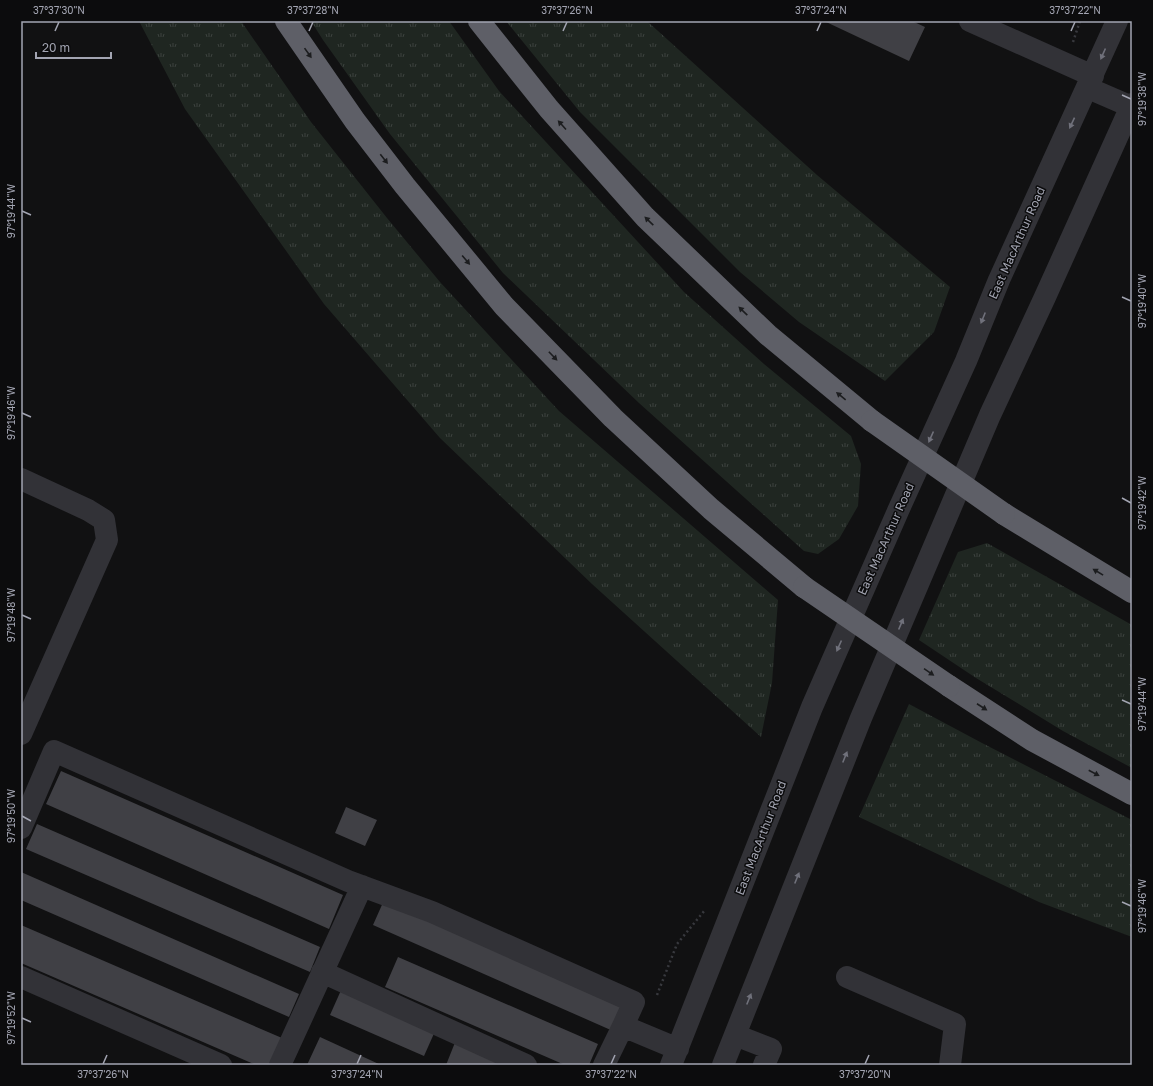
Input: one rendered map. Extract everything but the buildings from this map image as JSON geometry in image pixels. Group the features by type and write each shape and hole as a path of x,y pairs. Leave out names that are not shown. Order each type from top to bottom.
{"highway":[{"path":"286,21 355,122 405,186 504,306 624,428 711,509 804,587 949,686 1032,740 1132,794"},
{"path":"479,21 549,109 645,217 768,335 872,421 1004,514 1132,592"}],"street":[{"path":"723,1065 864,711 990,414 1132,106 1090,82 970,21"},
{"name":"East MacArthur Road","path":"675,1057 812,707 966,361 999,280 1118,21"},
{"path":"21,479 88,510 104,520 107,540 21,734"},
{"path":"21,828 54,752 362,886 432,912 634,1002 604,1065"},
{"path":"280,1065 362,886"},
{"path":"322,972 526,1065"},
{"path":"21,977 221,1065"},
{"path":"847,977 955,1024 950,1065"},
{"path":"623,1026 675,1057"},
{"path":"735,1035 771,1049 764,1065"}],"green space":[{"path":"139,21 241,21 311,122 387,218 440,282 559,411 778,600 772,683 761,737 592,584 440,438 324,304 185,109"},
{"path":"311,21 449,21 499,91 684,292 764,364 851,436 861,464 858,506 839,539 818,554 804,551 639,403 503,273 390,134"},
{"path":"506,21 647,21 817,175 950,287 934,332 885,381 799,322 740,272 580,112"},
{"path":"987,543 1132,625 1132,768 1063,731 976,678 919,640 958,552"},
{"path":"909,704 1132,820 1132,937 1039,902 859,817"}]}
